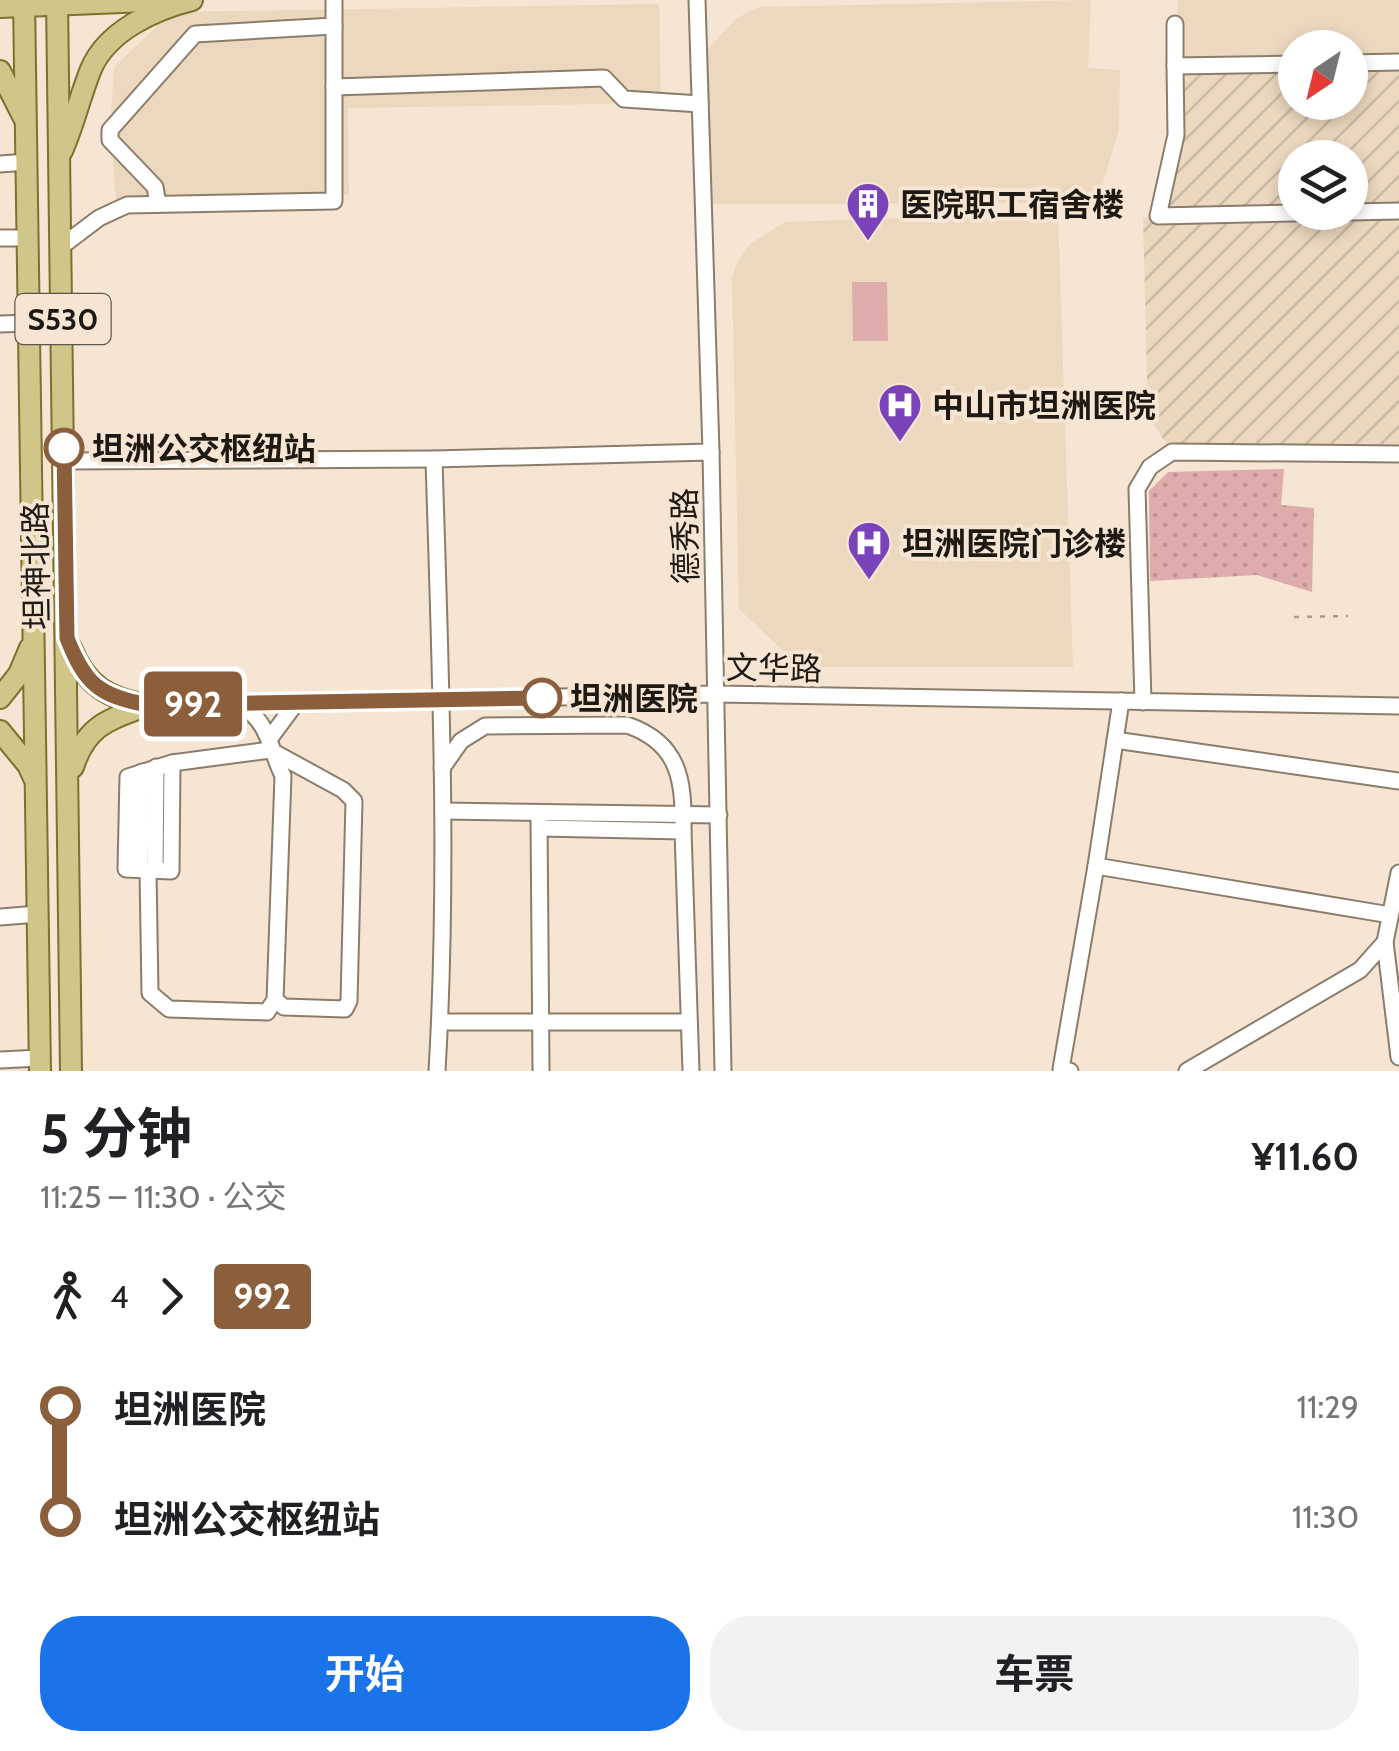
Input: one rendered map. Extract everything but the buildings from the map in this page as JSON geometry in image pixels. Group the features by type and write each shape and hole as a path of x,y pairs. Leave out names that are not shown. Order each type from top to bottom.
{"main road":[{"path":"0,7 25,2 171,0"},
{"path":"59,157 78,114 91,69 102,51 146,16 192,0"},
{"name":"坦神北路","path":"25,2 40,1064"},
{"name":"坦神北路","path":"57,2 71,1071"},
{"path":"0,70 26,122"},
{"path":"0,698 12,686 27,659 35,631"},
{"path":"67,638 91,684 113,698 148,705"},
{"path":"69,782 76,759 96,727 148,705"},
{"path":"0,732 28,765 37,784"}],"street":[{"path":"62,246 99,218 127,204 334,201 334,0"},
{"name":"德秀路","path":"697,0 711,452 722,1071"},
{"path":"1174,24 1176,134 1158,216 1278,213"},
{"path":"158,204 154,187 110,140 110,130 195,34 334,26"},
{"path":"1368,62 1399,62"},
{"path":"1175,66 1278,64"},
{"path":"334,87 604,78 624,100 700,104"},
{"path":"0,164 26,162"},
{"path":"1368,212 1399,211"},
{"path":"0,238 28,238"},
{"path":"0,324 30,323"},
{"path":"64,461 434,459 711,452"},
{"path":"1143,702 1137,489 1158,458 1172,452 1399,454"},
{"path":"434,459 443,811 436,1071"},
{"name":"文华路","path":"148,705 716,694 1399,706"},
{"path":"1070,1071 1061,1069 1121,701"},
{"path":"270,744 296,702"},
{"path":"148,870 150,994 168,1009 267,1012 275,1000 283,776 262,723 240,704"},
{"path":"442,768 462,741 486,726 627,725 649,732 676,764 684,792 691,1071"},
{"path":"1115,740 1399,781"},
{"path":"157,767 171,871 126,869 128,776 157,767 270,744 354,801 349,1001 345,1009 335,1011 284,1007 275,1000"},
{"path":"443,811 540,820 683,822 718,815"},
{"path":"540,820 541,1068"},
{"path":"1096,866 1390,915"},
{"path":"1399,874 1385,942 1399,1056"},
{"path":"0,917 38,914"},
{"path":"1187,1071 1360,970 1385,942"},
{"path":"440,1022 689,1022"},
{"path":"0,1060 40,1064"}],"path":[{"path":"1294,617 1348,616"}],"shaded area":[{"path":"1091,0 1088,68 1120,70 1119,129 1097,203 703,204 698,59 737,18 759,7"},
{"path":"1178,0 1399,0 1399,62 1368,63 1368,30 1278,30 1278,64 1175,66"},
{"path":"659,4 661,103 348,108 349,195 116,199 110,130 114,67 172,12"},
{"path":"1399,62 1399,454 1172,452 1148,416 1143,218 1158,216 1163,203 1175,66 1278,64 1278,120 1368,120 1368,63"},
{"name":"中山市坦洲医院","path":"1058,213 1073,667 800,667 739,609 732,278 737,263 750,244 785,222"},
{"path":"852,282 887,282 888,341 853,341"},
{"path":"1284,469 1281,505 1314,508 1312,592 1257,575 1150,581 1149,491 1168,472"}],"bus line":[{"name":"992","path":"64,448 67,638 91,684 113,698 148,705 542,698"}],"place":[{"name":"医院职工宿舍楼","path":"868,242"},
{"name":"中山市坦洲医院","path":"900,443"},
{"name":"坦洲公交枢纽站","path":"64,448"},
{"name":"坦洲医院门诊楼","path":"869,581"},
{"name":"坦洲医院","path":"542,698"}]}
